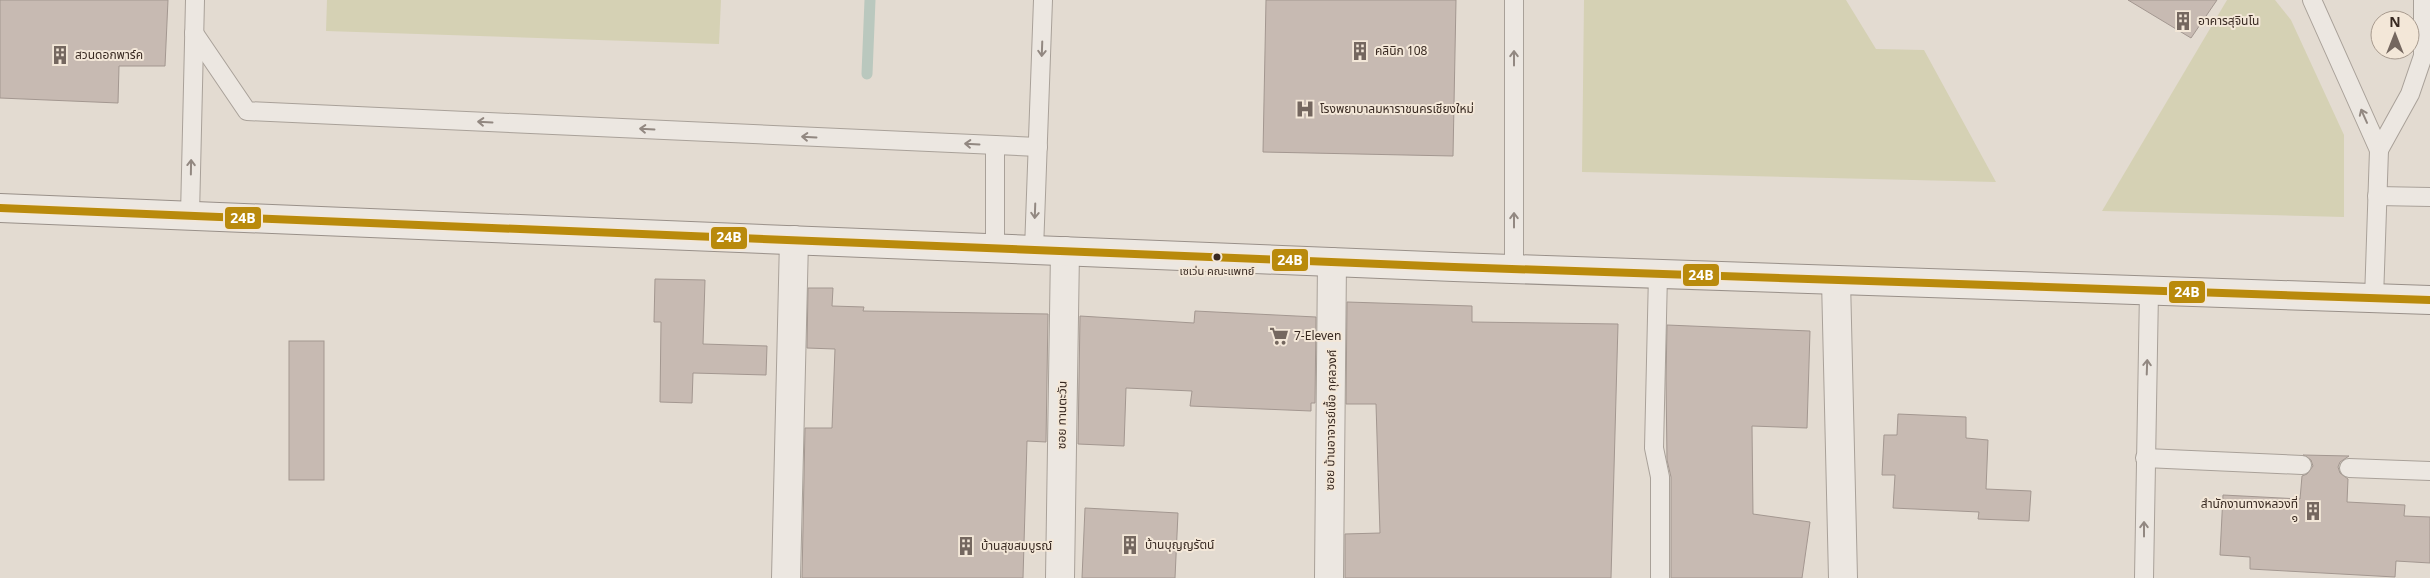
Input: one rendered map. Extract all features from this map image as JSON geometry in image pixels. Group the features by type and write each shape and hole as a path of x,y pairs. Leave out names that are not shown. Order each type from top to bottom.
{"main road":[{"path":"0,208 1514,269 2430,300"},
{"path":"786,578 794,240"},
{"name":"ซอย ทานตะวัน","path":"1060,578 1064,251"},
{"name":"ซอย บ้านอาจารย์เชื้อ กุศลวงศ์","path":"1329,578 1332,262"},
{"path":"1836,280 1843,578"}],"lane":[{"path":"190,215 195,0"},
{"path":"1034,250 1043,0"},
{"path":"1514,0 1514,269"},
{"path":"2312,0 2379,150"},
{"path":"2374,299 2379,150 2410,94 2423,56 2423,0"},
{"path":"194,33 247,111 1038,147"},
{"path":"995,145 995,248"},
{"path":"2377,196 2430,198"},
{"path":"1658,274 1654,448 1660,477 1660,578"},
{"path":"2144,578 2145,458 2150,291"},
{"path":"2145,458 2302,465"},
{"path":"2349,468 2430,471"}],"shaded area":[{"path":"327,0 721,0 719,44 326,31"},
{"path":"1584,0 1846,0 1876,49 1924,50 1996,182 1582,172"},
{"path":"2227,0 2275,0 2291,20 2344,135 2344,217 2102,211"}],"building":[{"name":"สวนดอกพาร์ค","path":"0,0 168,0 165,66 119,66 118,103 0,98"},
{"name":"คลินิก 108","path":"1266,0 1456,0 1453,156 1263,152"},
{"name":"อาคารสุจินโน","path":"2128,0 2217,0 2191,38"},
{"path":"655,279 705,280 703,344 767,346 766,375 693,373 692,403 660,402 661,322 654,322"},
{"path":"808,288 833,288 832,306 864,307 863,311 1048,314 1046,442 1027,441 1023,578 802,578 805,428 832,428 835,349 807,348"},
{"path":"1347,302 1472,306 1472,322 1618,324 1611,578 1345,578 1345,534 1380,533 1376,404 1346,404"},
{"path":"1195,311 1316,317 1315,403 1311,403 1311,411 1190,406 1192,391 1126,388 1124,446 1078,444 1080,316 1194,323"},
{"path":"1667,325 1810,331 1807,428 1752,426 1753,514 1810,522 1802,578 1671,578 1671,477 1667,460"},
{"path":"289,341 324,341 324,480 289,480"},
{"path":"1898,414 1966,417 1966,438 1988,440 1986,489 2031,491 2029,521 1978,519 1979,512 1893,508 1895,475 1882,475 1884,435 1897,435"},
{"name":"สำนักงานทางหลวงที่ ๑","path":"2303,455 2349,456 2340,462 2338,467 2340,473 2348,479 2347,502 2405,505 2404,516 2430,517 2430,563 2396,561 2395,577 2250,569 2250,557 2220,555 2223,495 2300,499 2302,476 2307,474 2313,466 2311,460"},
{"name":"บ้านบุญญรัตน์","path":"1085,508 1178,513 1175,578 1082,578"}],"waterway":[{"path":"867,74 870,0"}],"transit line":[{"name":"24B","path":"0,208 1454,267 2430,300"}],"place":[{"name":"อาคารสุจินโน","path":"2183,21"},
{"name":"คลินิก 108","path":"1360,51"},
{"name":"สวนดอกพาร์ค","path":"60,55"},
{"name":"โรงพยาบาลมหาราชนครเชียงใหม่","path":"1305,109"},
{"name":"เซเว่น คณะแพทย์","path":"1217,257"},
{"name":"7-Eleven","path":"1279,336"},
{"name":"สำนักงานทางหลวงที่ ๑","path":"2313,511"},
{"name":"บ้านบุญญรัตน์","path":"1130,545"},
{"name":"บ้านสุขสมบูรณ์","path":"966,546"}]}
